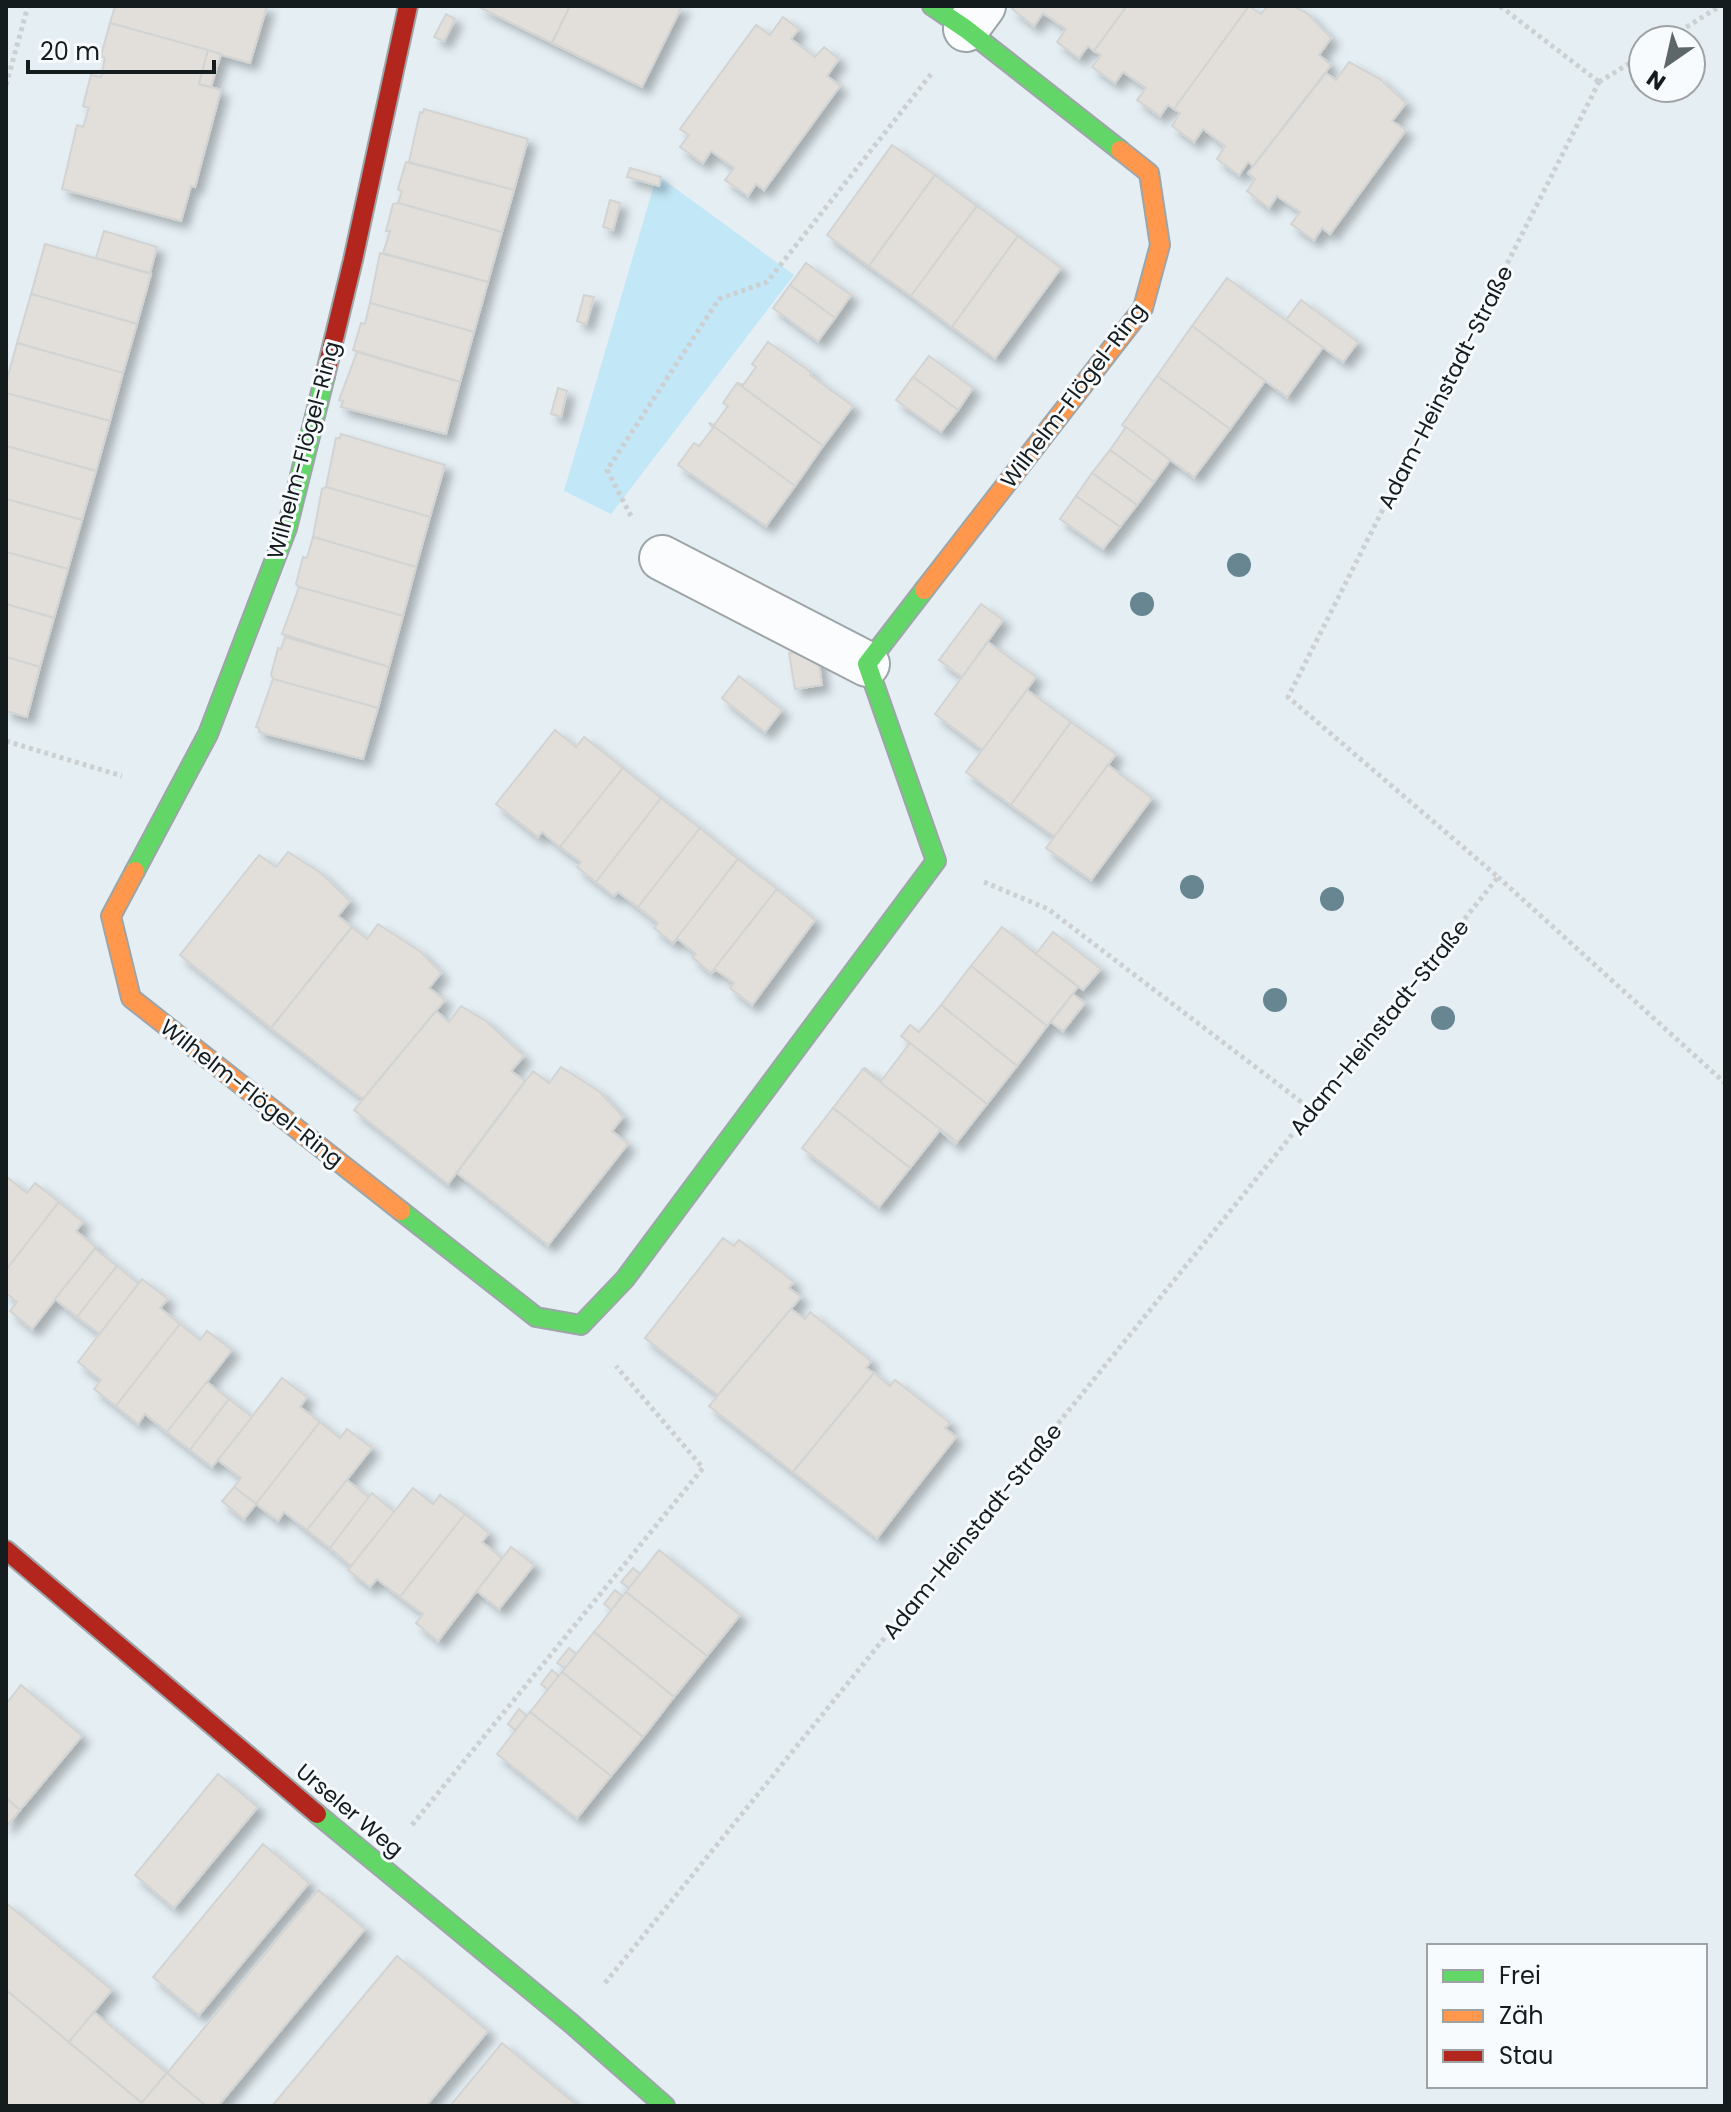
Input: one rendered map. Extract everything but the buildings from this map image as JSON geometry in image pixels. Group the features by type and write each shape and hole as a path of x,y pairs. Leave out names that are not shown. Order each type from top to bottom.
{"street":[{"name":"Wilhelm-Flögel-Ring","path":"408,6 353,260 287,528 208,734 111,916 131,998 536,1317 581,1325"},
{"name":"Wilhelm-Flögel-Ring","path":"867,664 1143,308 1160,245 1149,173 960,14"},
{"path":"581,1325 625,1279 936,861 867,664 662,558"},
{"name":"Urseler Weg","path":"6,1550 379,1867 572,2024 665,2106"}],"path":[{"path":"6,85 28,6"},
{"path":"1500,6 1599,82 1627,65"},
{"path":"1691,24 1720,6"},
{"path":"662,558 644,541 607,470 719,299 767,282 960,14"},
{"name":"Adam-Heinstadt-Straße","path":"572,2024 1498,877 1288,697 1599,82"},
{"path":"6,741 177,792"},
{"path":"936,861 1048,909 1312,1110"},
{"path":"1498,877 1725,1083"},
{"path":"379,1867 703,1468 581,1325"}],"shaded area":[{"path":"657,175 794,275 611,514 564,491"}],"traffic: fast":[{"path":"932,6 966,29 1120,150"},
{"path":"135,871 208,734 287,528 325,376"},
{"path":"401,1211 536,1317 581,1325 625,1279 936,861 867,664 924,590"},
{"path":"317,1814 572,2024 665,2106"}],"traffic: slow":[{"path":"924,590 1143,308 1160,245 1149,173 1120,150"},
{"path":"135,871 111,916 131,998 401,1211"}],"traffic: jam":[{"path":"325,376 408,6"},
{"path":"6,1550 317,1814"}]}
